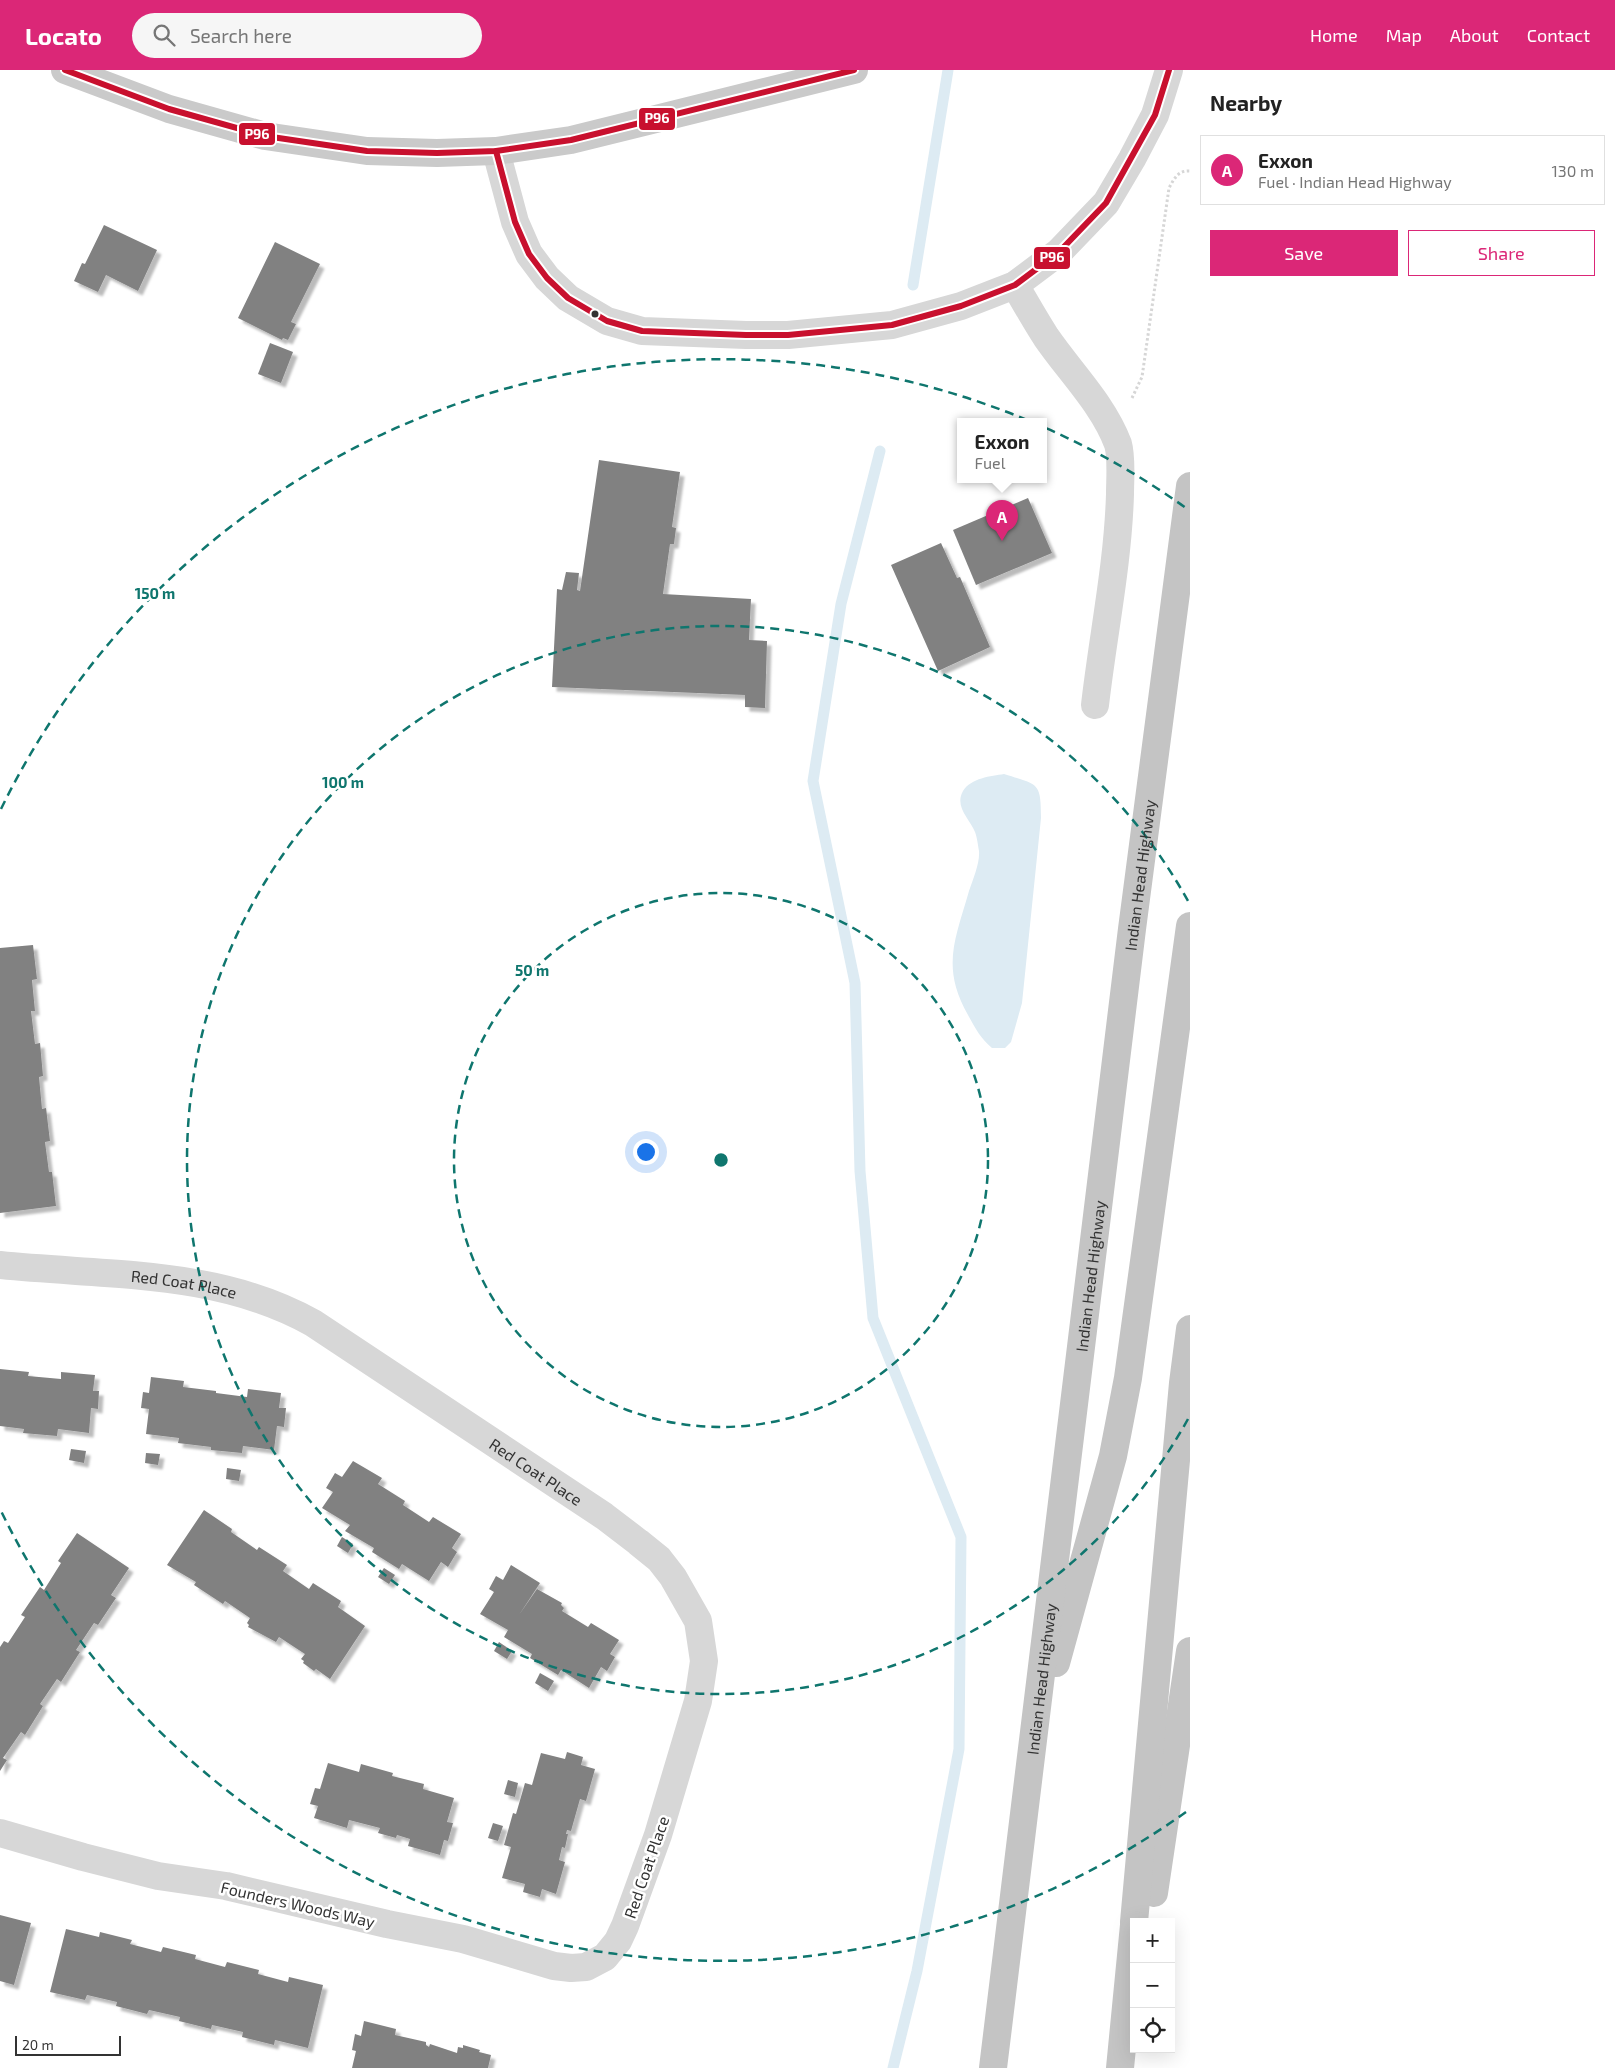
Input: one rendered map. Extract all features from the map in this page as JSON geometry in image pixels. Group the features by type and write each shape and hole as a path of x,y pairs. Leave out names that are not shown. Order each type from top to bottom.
{"highway":[{"name":"Indian Head Highway","path":"993,2068 1131,939 1190,486"},
{"path":"1030,1756 1115,1446 1128,1378 1190,926"},
{"path":"1134,1918 1183,1384 1190,1329"},
{"path":"1151,1918 1190,1651"},
{"path":"1120,2068 1130,1963"},
{"path":"1128,2068 1130,2053"}],"main road":[{"path":"65,70 169,109 265,136 367,151 438,152 496,150 571,140 854,70"}],"street":[{"path":"496,150 515,222 529,254 547,278 568,298 607,321 642,331 788,335 892,325 961,306 1015,285 1059,252 1106,203 1155,115 1169,70"},
{"path":"1015,285 1046,337 1097,404 1118,446 1120,509 1115,560 1102,643 1096,705"},
{"name":"Red Coat Place","path":"0,1265 169,1278 233,1290 286,1308 314,1323 604,1516 659,1559 673,1576 698,1621 703,1646 703,1676 698,1700 661,1826 636,1898 618,1941 605,1957 596,1962"},
{"name":"Founders Woods Way","path":"0,1834 83,1858 158,1876 226,1886 387,1924 463,1939 554,1966 579,1968 596,1962"}],"path":[{"path":"1107,424 1130,401 1142,377 1169,188 1178,173 1190,171"}],"shaded area":[{"path":"1004,774 1024,780 1035,786 1040,797 1041,818 1022,1003 1011,1042 1005,1048 992,1048 976,1029 960,998 955,982 953,953 959,924 979,856 976,834 964,813 960,802 961,797 963,791 976,780"}],"building":[{"path":"104,225 157,250 138,291 106,275 98,292 74,281 82,263 85,264"},
{"path":"275,242 320,264 291,322 296,324 288,340 283,338 282,340 238,318"},
{"path":"270,343 293,352 281,383 258,374"},
{"path":"599,460 680,472 672,527 676,528 674,544 670,544 663,594 751,599 749,640 767,641 765,708 745,707 745,695 552,687 557,589 562,590 566,572 579,573 577,590 580,591"},
{"path":"1028,498 1052,553 976,585 953,530"},
{"path":"941,543 957,578 960,577 990,647 938,671 891,565"},
{"path":"33,945 37,979 32,980 35,1011 31,1011 35,1044 40,1043 43,1076 39,1077 42,1109 46,1108 50,1141 45,1142 49,1172 52,1172 56,1206 0,1213 0,948"},
{"path":"0,1369 29,1372 28,1376 61,1379 61,1372 95,1375 93,1391 99,1391 98,1409 91,1408 89,1433 58,1429 57,1436 23,1433 24,1429 0,1426"},
{"path":"151,1377 184,1381 183,1387 247,1397 248,1389 281,1393 279,1408 286,1408 284,1427 277,1426 274,1450 243,1446 242,1453 211,1450 211,1447 178,1443 179,1438 146,1434 149,1409 141,1408 143,1392 149,1393"},
{"path":"71,1449 86,1451 84,1463 69,1460"},
{"path":"146,1453 160,1454 158,1465 145,1463"},
{"path":"353,1461 382,1478 378,1484 405,1501 403,1505 429,1522 433,1517 461,1534 452,1548 457,1552 448,1567 441,1562 429,1581 402,1564 399,1569 372,1552 374,1548 345,1531 350,1525 322,1508 333,1492 326,1488 335,1473 342,1477"},
{"path":"227,1468 241,1470 239,1481 226,1479"},
{"path":"204,1510 232,1529 231,1532 257,1550 259,1547 287,1565 283,1571 309,1589 313,1583 341,1601 338,1607 365,1626 330,1679 303,1663 304,1661 301,1659 305,1654 279,1637 276,1642 248,1627 247,1623 250,1618 225,1601 223,1604 194,1585 196,1582 167,1565"},
{"path":"77,1533 129,1568 111,1595 116,1598 98,1625 94,1623 76,1650 80,1652 61,1682 57,1679 40,1704 43,1706 25,1735 21,1732 3,1758 7,1760 0,1771 0,1647 4,1641 8,1643 25,1617 21,1615 40,1587 44,1590 61,1563 58,1561"},
{"path":"342,1537 353,1544 348,1553 337,1546"},
{"path":"511,1565 540,1583 519,1615 537,1589 562,1603 561,1605 564,1608 562,1611 588,1627 591,1623 619,1640 610,1654 615,1657 607,1671 601,1667 589,1688 561,1670 558,1675 530,1658 532,1654 504,1637 508,1630 480,1614 494,1592 489,1589 496,1576 503,1580"},
{"path":"384,1568 395,1575 389,1584 378,1577"},
{"path":"499,1642 512,1651 507,1659 494,1651"},
{"path":"540,1673 554,1681 548,1691 535,1683"},
{"path":"567,1752 583,1757 581,1765 595,1769 586,1801 580,1799 571,1831 567,1830 565,1848 562,1847 559,1860 565,1862 556,1894 542,1889 540,1897 523,1892 525,1884 502,1878 511,1847 504,1845 513,1813 516,1814 525,1783 532,1785 541,1753 565,1759"},
{"path":"328,1763 359,1772 361,1764 393,1773 392,1776 424,1784 423,1789 454,1798 447,1822 453,1823 448,1841 444,1840 440,1855 408,1846 410,1839 397,1835 396,1838 378,1833 380,1828 349,1820 347,1828 314,1818 318,1806 310,1804 315,1788 320,1789"},
{"path":"508,1780 518,1783 515,1797 504,1794"},
{"path":"493,1823 503,1826 498,1841 488,1838"},
{"path":"0,1915 31,1923 14,1985 0,1981"},
{"path":"66,1929 99,1937 100,1932 132,1940 130,1944 161,1952 163,1947 196,1955 195,1959 225,1967 227,1962 259,1970 258,1974 288,1982 289,1977 323,1985 308,2048 275,2040 274,2045 242,2037 243,2032 212,2025 211,2029 179,2021 180,2017 149,2010 147,2014 116,2006 117,2002 87,1995 85,2000 50,1992"},
{"path":"364,2021 396,2029 395,2035 426,2042 426,2045 429,2047 430,2044 457,2053 458,2047 463,2048 463,2045 480,2050 479,2052 491,2055 488,2068 352,2068 356,2051 352,2050 355,2034 361,2036"}],"waterway":[{"path":"913,285 948,70"},
{"path":"880,451 841,604 813,781 855,983 860,1171 873,1318 961,1537 959,1749 917,1971 893,2068"}],"transit line":[{"name":"P96","path":"65,70 169,109 265,136 367,151 437,153 496,151 571,140 854,70"},
{"name":"P96","path":"496,151 515,222 529,254 547,278 568,298 607,321 642,331 746,335 788,335 892,325 961,306 1015,285 1059,252 1106,203 1155,115 1169,70"}],"place":[{"name":"Exxon","path":"1002,541"}]}
